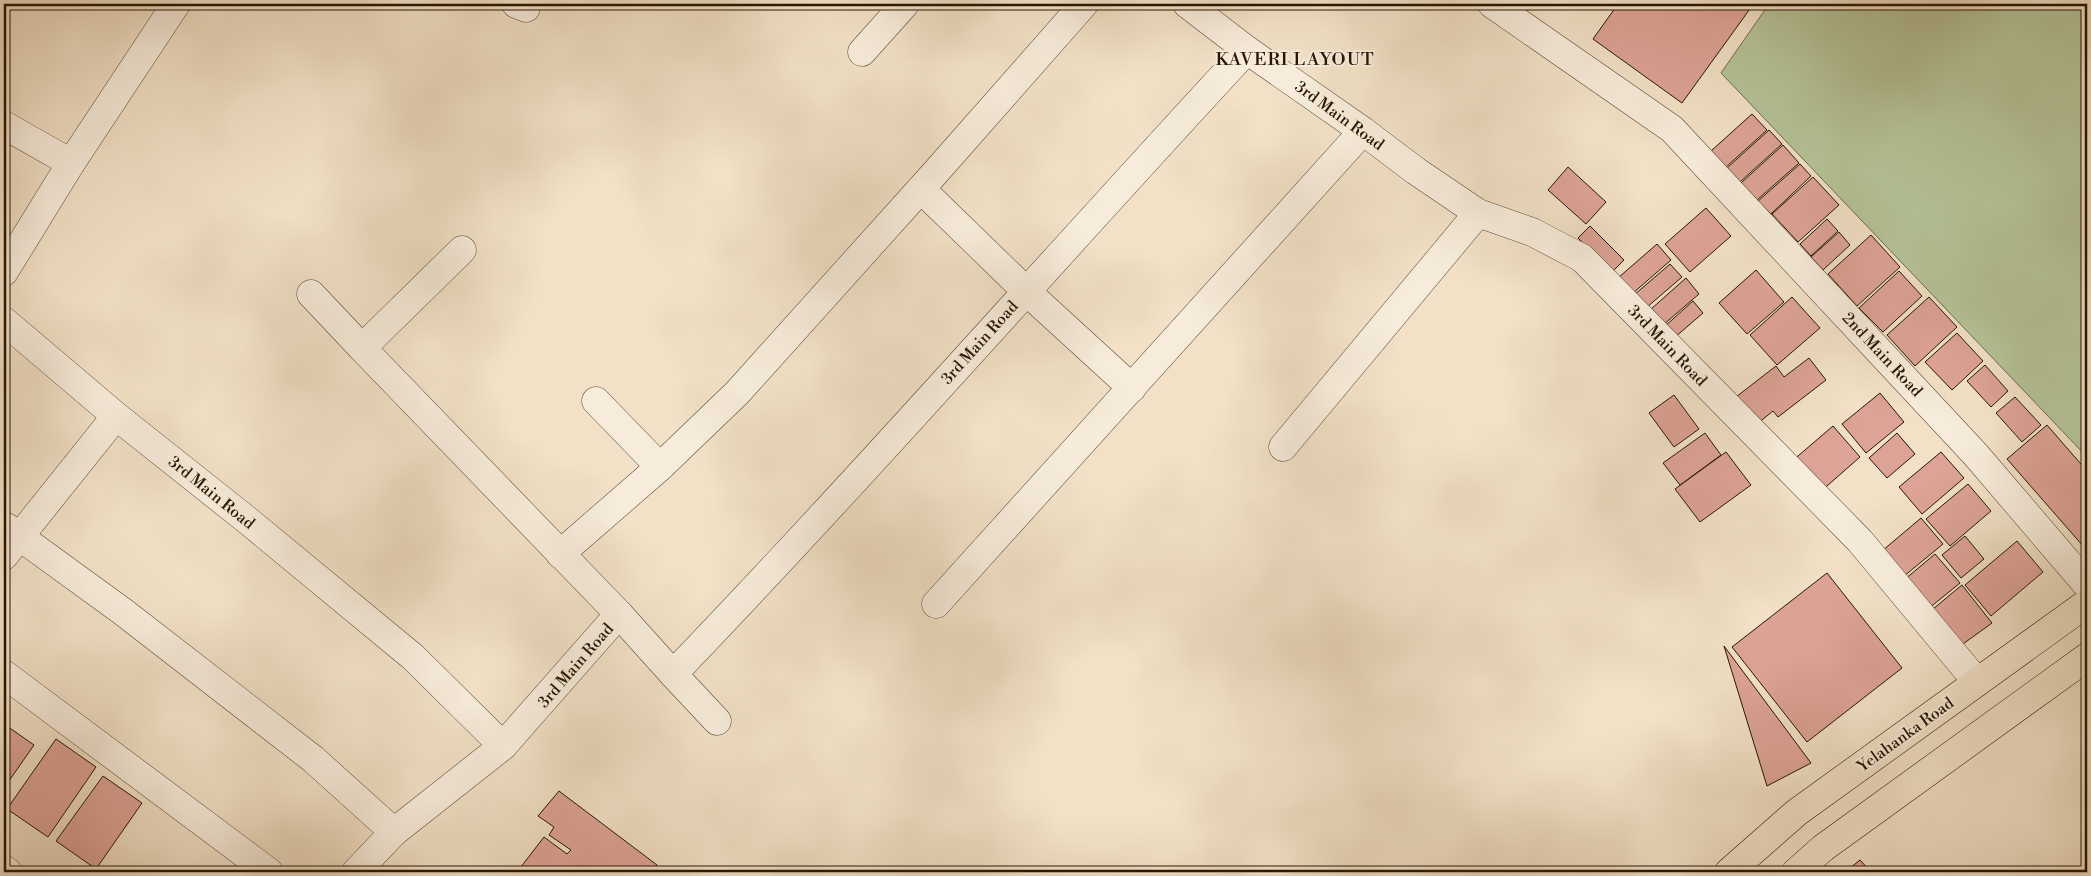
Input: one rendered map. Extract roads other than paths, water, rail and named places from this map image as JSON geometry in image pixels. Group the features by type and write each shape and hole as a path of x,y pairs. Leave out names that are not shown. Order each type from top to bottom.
{"main road":[{"name":"Yelahanka Road","path":"1729,872 1796,813 2087,603"},
{"path":"1796,872 1823,848 2087,658"}],"street":[{"path":"4,272 71,164 176,4"},
{"path":"862,52 905,4"},
{"path":"560,554 660,467 737,393 921,189 1084,4"},
{"path":"1187,4 1247,50"},
{"name":"2nd Main Road","path":"1492,4 1672,129 1976,455 2087,585"},
{"name":"3rd Main Road","path":"4,321 116,416 247,520 413,657 503,746 619,614 673,674 770,573 1247,50 1478,213 1532,232 1582,258 1860,541 1977,682"},
{"path":"4,125 71,164"},
{"path":"936,604 1363,131"},
{"path":"921,189 1026,291 1132,388"},
{"path":"1283,447 1478,213"},
{"path":"362,348 462,250"},
{"path":"311,294 619,614"},
{"path":"596,401 660,467"},
{"path":"116,416 9,539 122,611 313,759 394,832"},
{"path":"4,674 270,872"},
{"path":"673,674 718,721"},
{"path":"356,872 394,832 503,746"},
{"path":"4,868 8,872"}],"district":[{"name":"KAVERI LAYOUT","path":"1295,59"}]}
